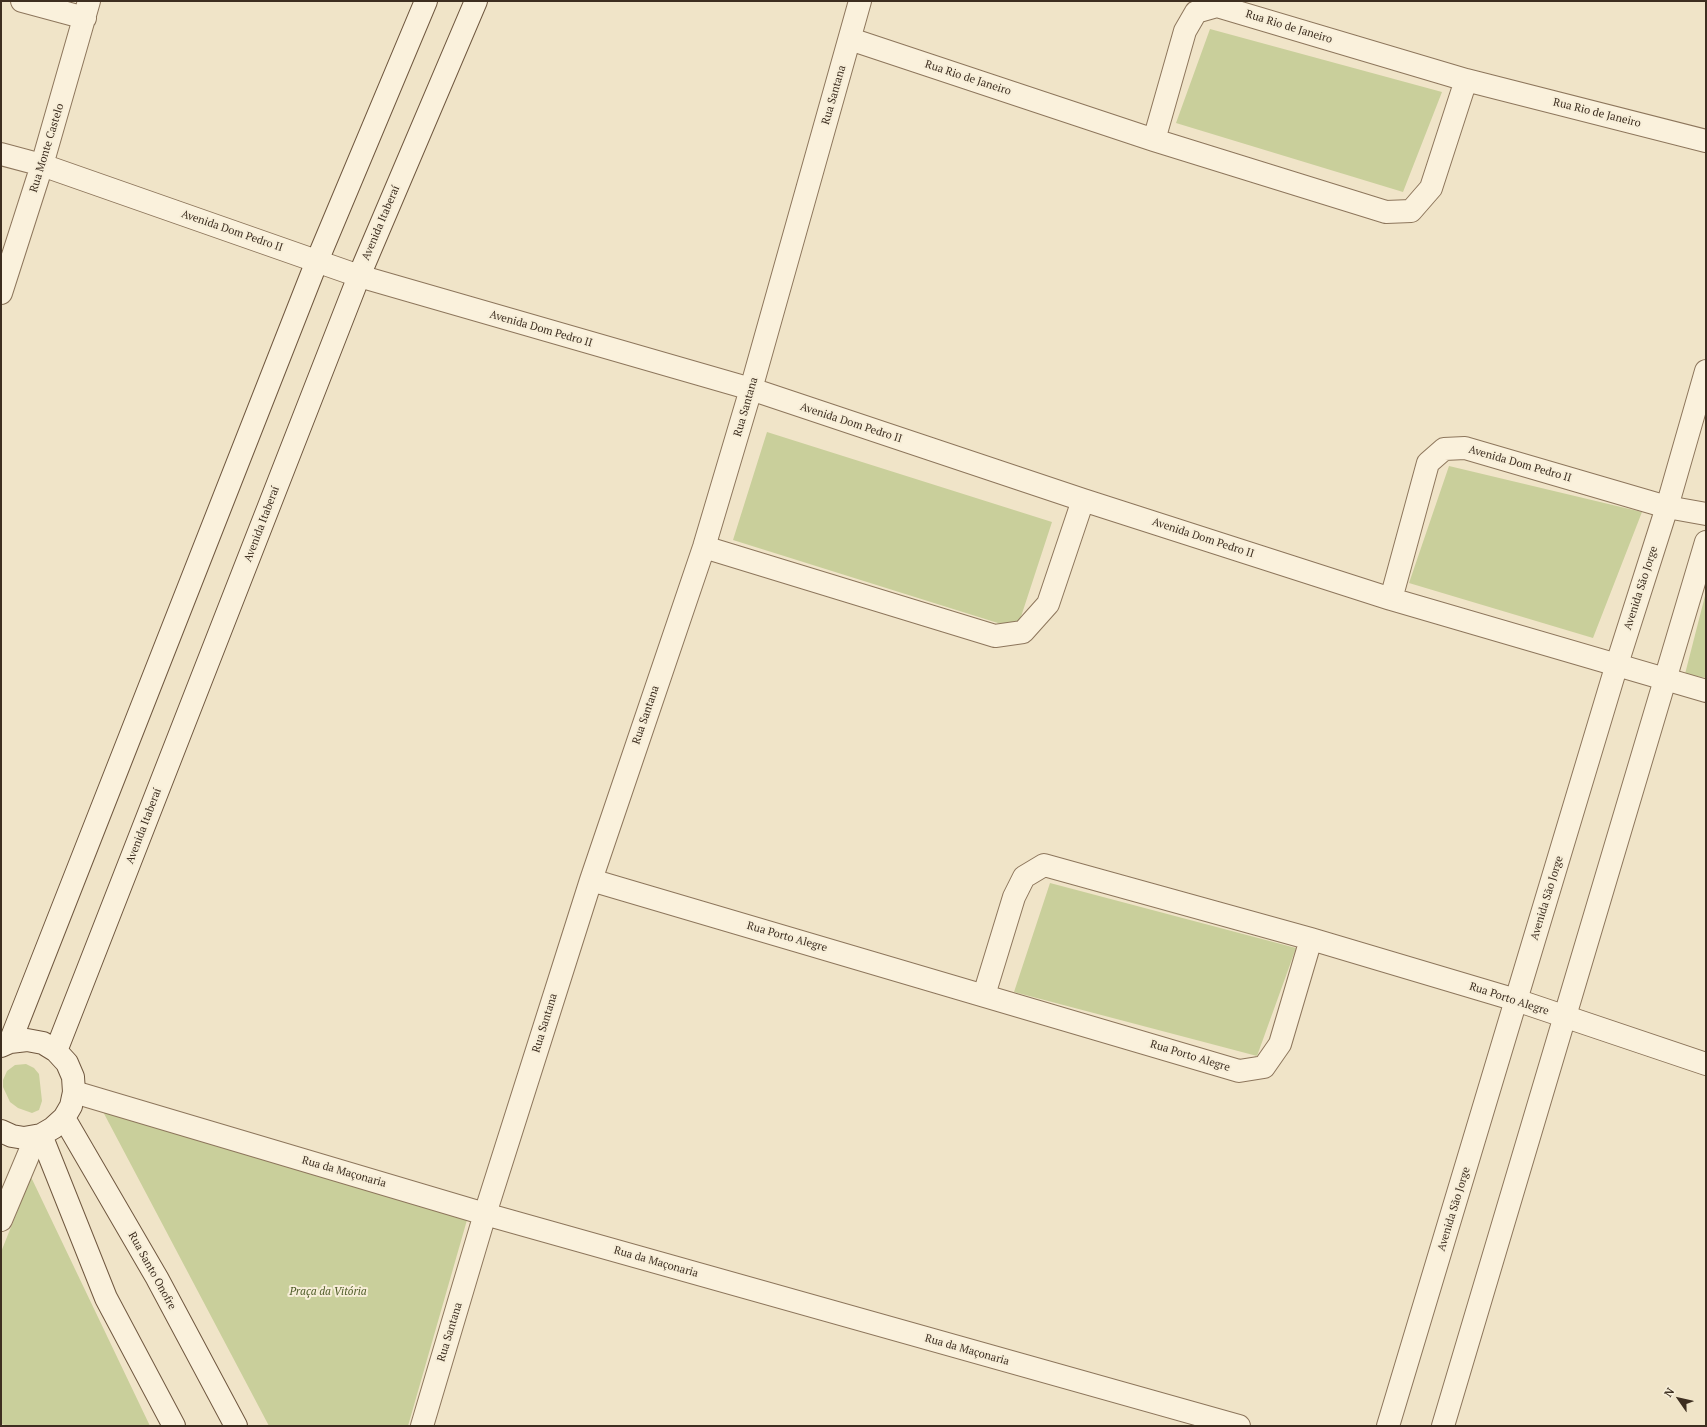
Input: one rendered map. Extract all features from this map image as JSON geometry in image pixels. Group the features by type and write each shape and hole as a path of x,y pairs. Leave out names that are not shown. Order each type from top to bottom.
{"street":[{"path":"22,1 87,10"},
{"path":"6,1044 317,261 426,1"},
{"name":"Avenida Itaberaí","path":"56,1051 359,276 476,1"},
{"name":"Rua Santana","path":"422,1426 485,1214 590,880 704,546 751,389 860,1"},
{"name":"Rua Rio de Janeiro","path":"1154,140 1184,31 1196,12 1217,6 1466,80 1706,141"},
{"name":"Rua Monte Castelo","path":"1,293 42,165 87,10"},
{"name":"Rua Rio de Janeiro","path":"850,39 1154,140 1386,212 1411,211 1431,188 1466,80"},
{"name":"Avenida Dom Pedro II","path":"1,154 42,165 359,276 751,389 1083,500 1391,599 1706,691"},
{"name":"Avenida São Jorge","path":"1388,1426 1617,664 1667,507 1706,371"},
{"name":"Avenida Dom Pedro II","path":"1391,599 1428,463 1444,449 1465,448 1667,507 1706,514"},
{"path":"704,546 996,636 1024,632 1048,604 1083,500"},
{"path":"1443,1426 1706,542"},
{"name":"Rua Porto Alegre","path":"984,995 1014,897 1024,877 1044,864 1312,939 1516,1000 1706,1064"},
{"name":"Rua Porto Alegre","path":"590,880 1239,1071 1264,1067 1280,1044 1312,939"},
{"path":"1,1131 12,1136 24,1138 39,1136 54,1128 64,1118 71,1106 74,1092 73,1077 66,1063 56,1051 43,1043 26,1040 6,1044"},
{"name":"Rua da Maçonaria","path":"74,1092 485,1214 1239,1426"},
{"name":"Rua Santo Onofre","path":"64,1118 157,1278 236,1426"},
{"path":"1,1220 39,1136"},
{"path":"39,1136 106,1298 174,1426"}],"green space":[{"path":"1210,29 1442,92 1403,192 1176,123"},
{"path":"767,432 1052,522 1017,629 733,540"},
{"path":"1449,466 1642,512 1593,638 1409,583"},
{"path":"1706,592 1706,678 1685,674"},
{"path":"1050,883 1296,948 1257,1056 1014,992"},
{"path":"26,1064 34,1068 39,1074 42,1101 39,1110 32,1113 18,1108 10,1102 3,1087 3,1080 7,1071 15,1065"},
{"name":"Praça da Vitória","path":"100,1106 469,1213 408,1426 269,1426"},
{"path":"31,1177 150,1426 10,1426 1,1424 1,1252"}]}
